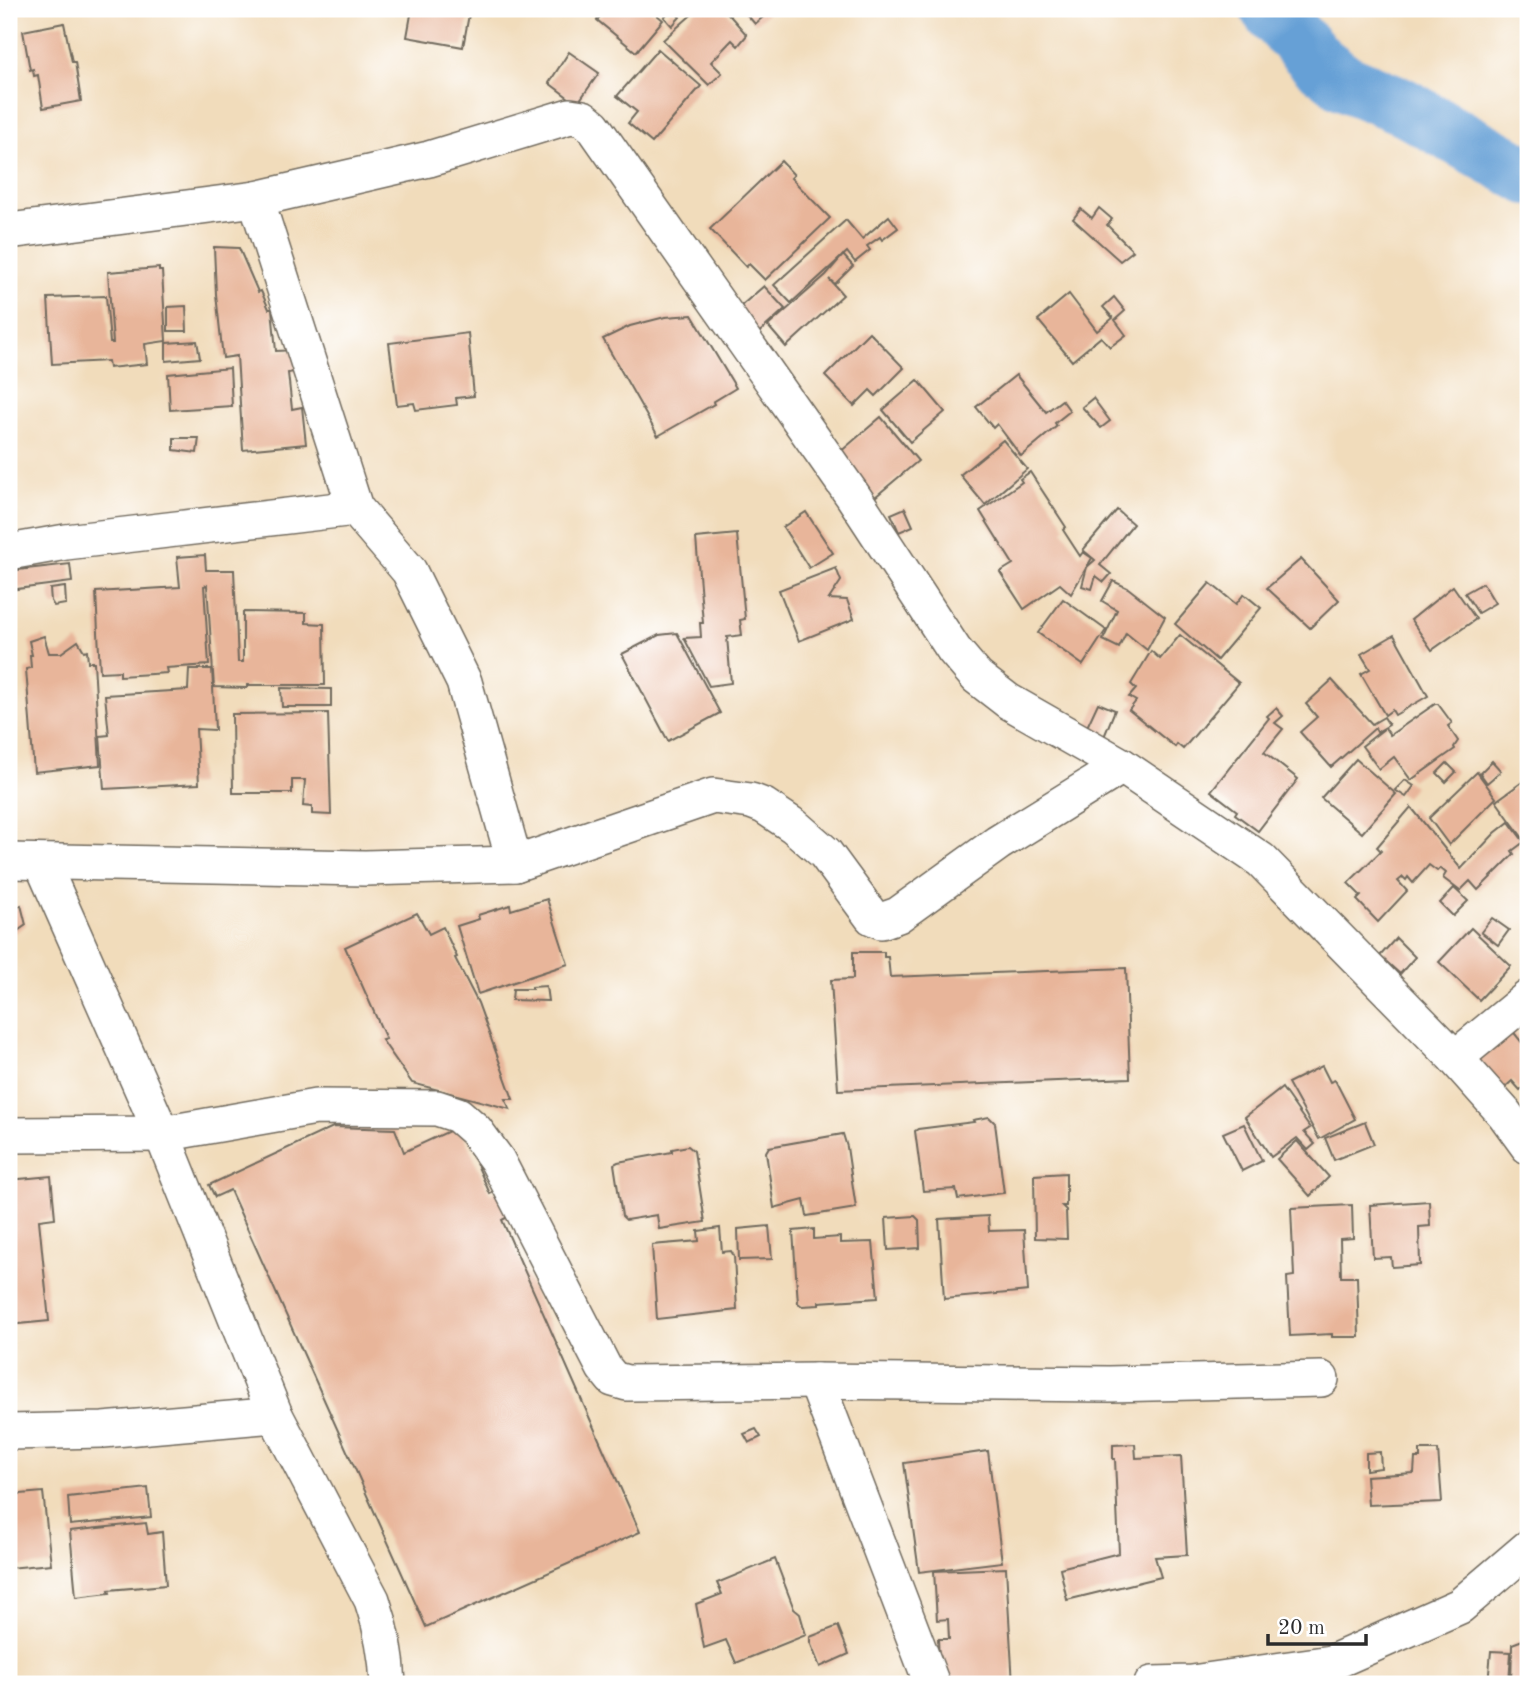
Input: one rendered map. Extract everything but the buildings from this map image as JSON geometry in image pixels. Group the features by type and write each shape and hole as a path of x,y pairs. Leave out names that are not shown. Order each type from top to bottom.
{"street":[{"path":"9,231 256,199 429,159 570,116 583,118 593,126 853,496 954,650 977,677 1008,701 1122,766 1261,860 1455,1058 1504,1113 1528,1146"},
{"path":"256,199 355,508 409,570 464,682 515,864"},
{"path":"9,552 66,542 355,508"},
{"path":"388,1684 383,1630 372,1600 275,1415 162,1134 26,862 365,868 515,864 713,796 751,801 764,806 794,826 825,853 872,916 881,921 898,915 998,843 1122,766"},
{"path":"1455,1058 1528,998"},
{"path":"9,1135 162,1134 316,1107 437,1108 458,1115 475,1130 497,1160 604,1368 613,1379 627,1383 816,1381 1110,1384 1321,1379"},
{"path":"816,1381 932,1684"},
{"path":"9,1432 103,1430 275,1415"},
{"path":"1152,1684 1192,1683 1331,1663 1460,1606 1528,1548"}],"waterway":[{"path":"1269,9 1318,62 1344,82 1402,106 1528,176"}]}
